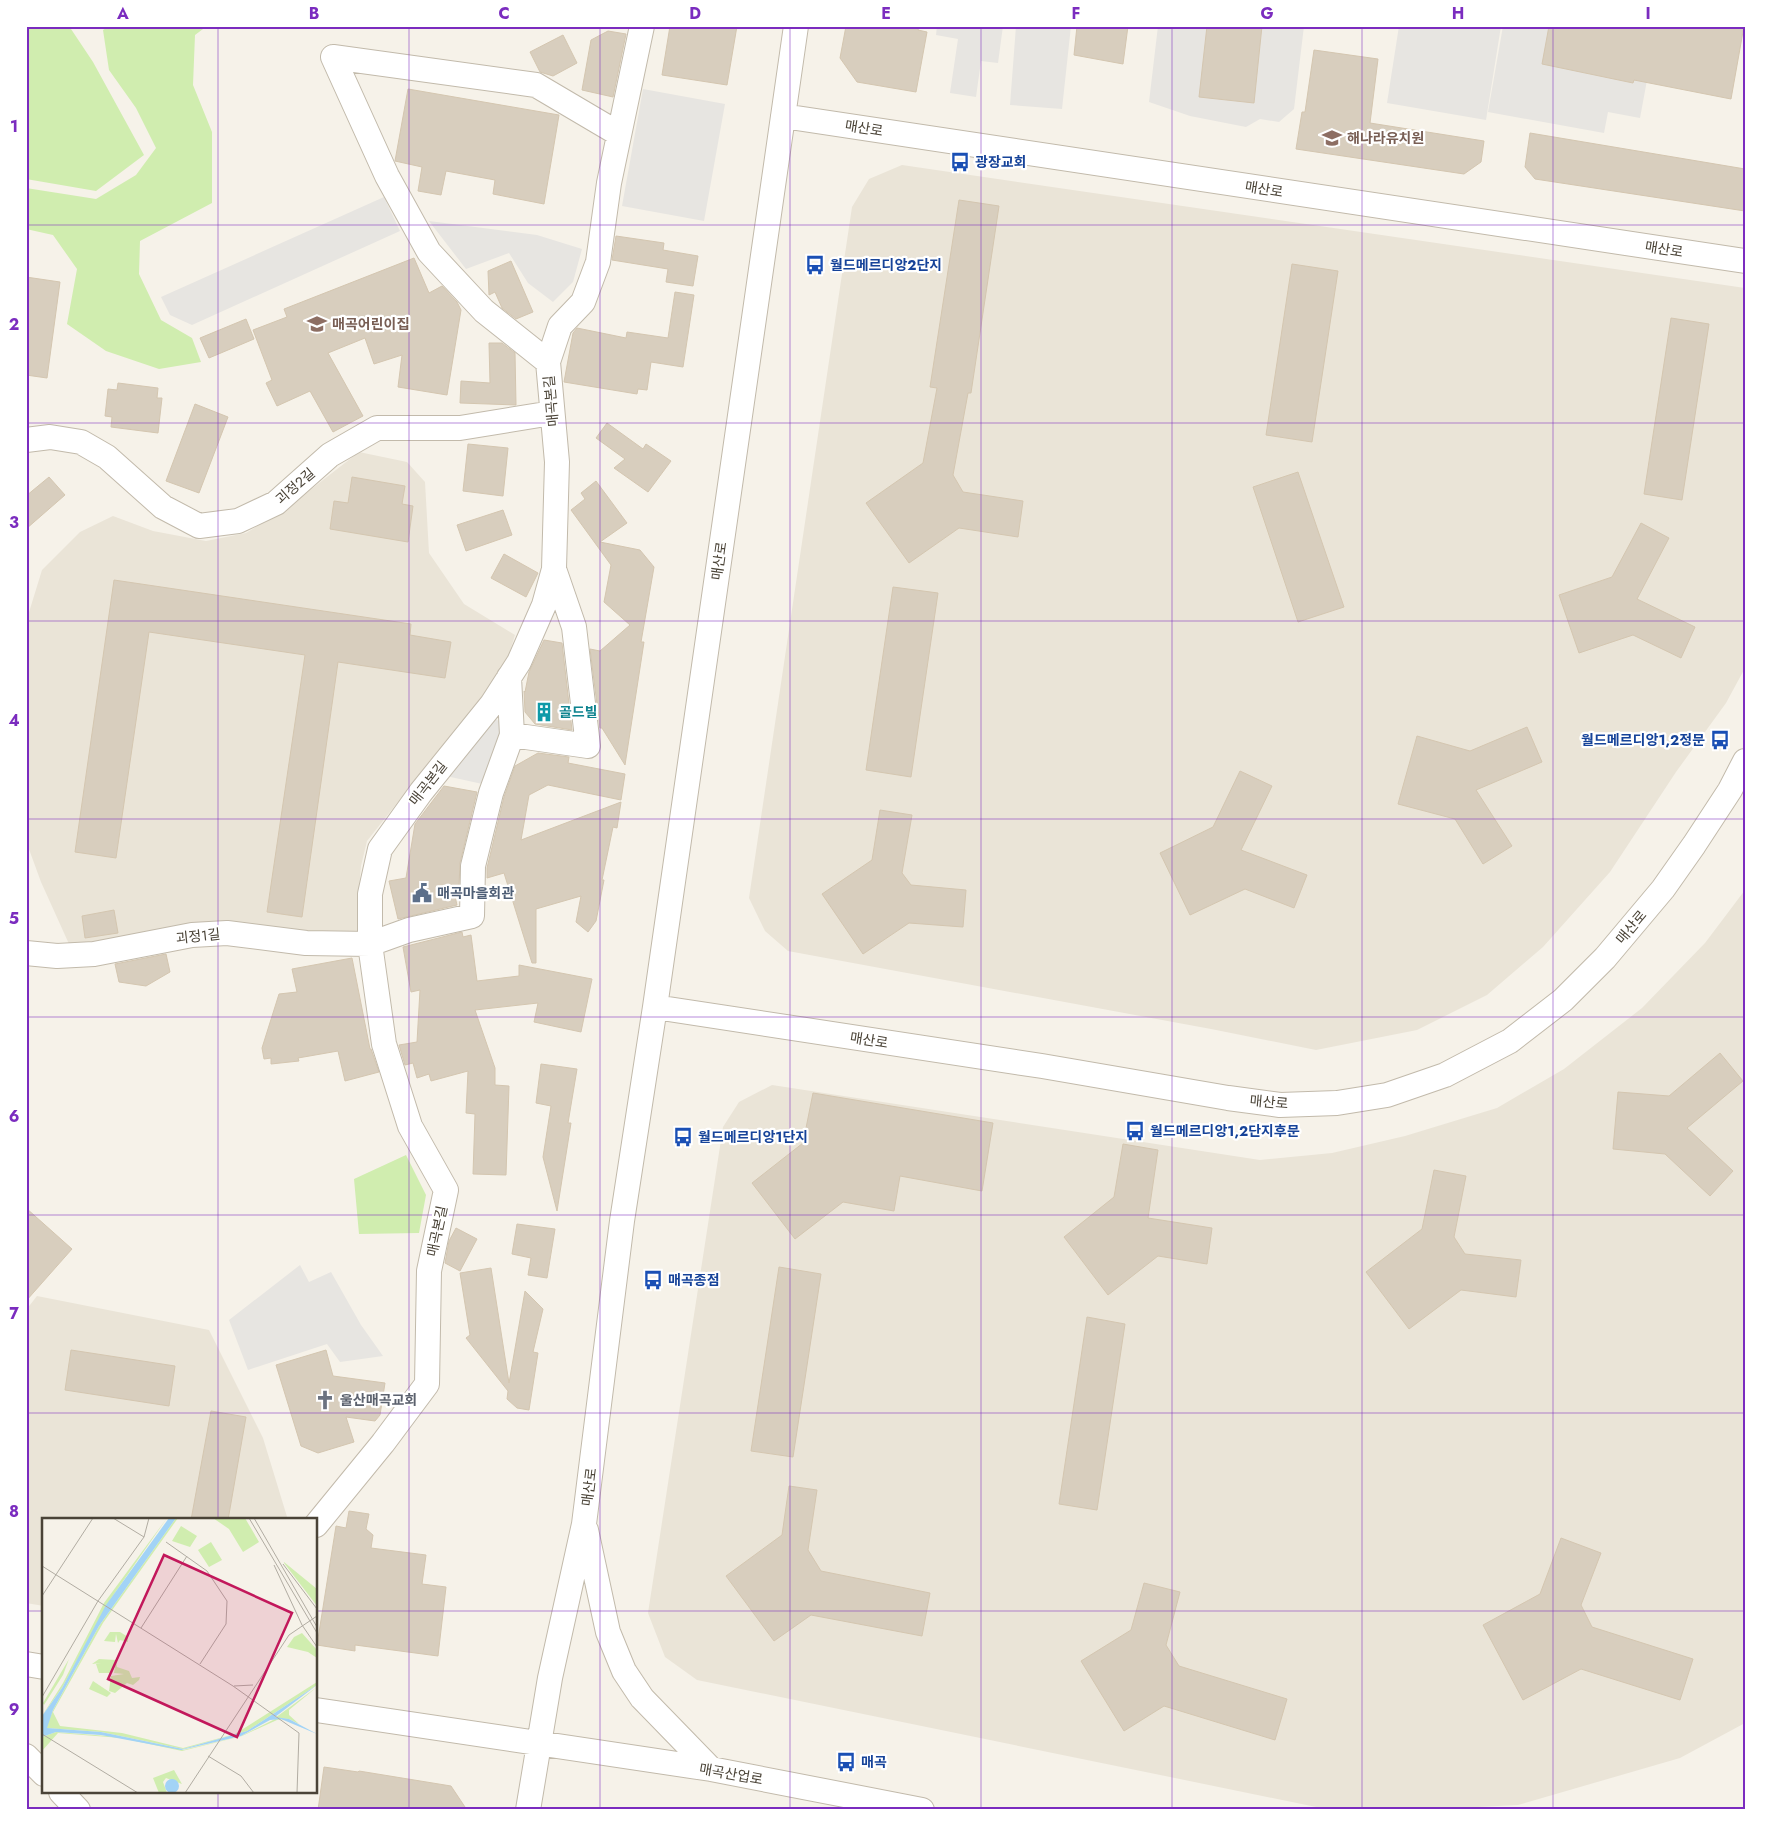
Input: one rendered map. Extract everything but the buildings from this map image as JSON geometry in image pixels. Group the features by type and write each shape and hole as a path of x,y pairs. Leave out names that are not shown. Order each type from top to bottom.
{"street":[{"name":"매곡본길","path":"318,1523 383,1443 427,1384 429,1272 446,1190 410,1126 384,1044 370,944 370,894 380,850 421,792 492,704 519,662 544,606 554,569 557,462 548,362 560,326 583,302 598,262 609,183 642,26"},
{"name":"매산로","path":"528,1810 550,1678 584,1524 622,1221 655,1007 796,26"},
{"path":"548,362 484,311 429,252 387,176 333,57 536,86 619,134"},
{"name":"매산로","path":"783,116 1745,261"},
{"name":"괴정2길","path":"26,440 50,437 81,442 108,457 163,507 199,526 238,521 276,503 330,455 377,428 460,428 552,413"},
{"path":"509,678 512,735 588,746 574,627 554,569"},
{"name":"괴정1길","path":"26,953 57,956 94,954 192,935 227,933 306,944 370,944 409,930 472,916 473,866 491,793 512,735"},
{"name":"매산로","path":"655,1007 1271,1104 1337,1104 1387,1095 1445,1075 1510,1041 1563,1000 1606,958 1663,889 1730,790 1745,761"},
{"path":"584,1524 608,1632 624,1671 642,1698 711,1770"},
{"path":"26,1664 42,1667"},
{"path":"318,1710 538,1743"},
{"name":"매곡산업로","path":"538,1743 711,1770 922,1810"},
{"path":"26,1756 42,1772"},
{"path":"63,1794 78,1810"}],"shaded area":[{"path":"937,26 1003,26 998,63 981,61 976,97 950,93 958,39 936,35"},
{"path":"1016,26 1071,26 1062,109 1010,105"},
{"path":"1158,26 1304,26 1294,109 1279,122 1260,119 1246,127 1190,116 1149,102"},
{"path":"1399,26 1501,26 1486,120 1387,103"},
{"path":"1503,26 1657,26 1640,118 1608,112 1604,133 1488,112"},
{"path":"643,89 725,104 704,221 622,206"},
{"path":"902,165 1745,288 1745,668 1726,703 1676,772 1610,872 1543,947 1487,995 1417,1030 1316,1050 788,951 765,931 749,898 852,207 869,179"},
{"path":"384,197 400,231 192,325 170,315 161,297"},
{"path":"429,221 537,235 582,249 573,282 553,302 528,283 509,253 466,269"},
{"path":"359,452 407,462 425,482 429,553 464,604 515,635 505,667 367,841 361,866 358,902 362,930 349,937 222,922 174,926 120,938 69,944 41,882 26,841 26,622 42,570 80,532 113,516 153,531 206,541 246,533 287,508"},
{"path":"494,717 506,728 487,785 446,776"},
{"path":"1745,890 1745,1723 1680,1758 1518,1805 1417,1810 1331,1810 697,1680 665,1657 648,1613 723,1127 739,1102 772,1085 1260,1160 1332,1153 1405,1136 1497,1108 1564,1069 1642,1008 1705,943"},
{"path":"300,1265 309,1282 331,1272 361,1325 383,1356 340,1362 327,1344 248,1370 229,1320"},
{"path":"37,1296 209,1330 263,1438 287,1518 42,1518 42,1606 26,1603 26,1310"}],"green space":[{"path":"26,26 69,26 93,62 144,155 96,191 26,179"},
{"path":"110,26 207,26 195,35 193,85 212,132 212,203 140,241 139,274 161,320 192,338 201,362 159,369 106,351 67,324 77,269 53,235 26,229 26,188 96,199 136,175 156,148 136,108 109,70 103,30"},
{"path":"406,1155 426,1195 419,1233 359,1234 354,1179"}],"place":[{"name":"해나라유치원","path":"1332,138"},
{"name":"광장교회","path":"960,162"},
{"name":"월드메르디앙2단지","path":"815,265"},
{"name":"매곡어린이집","path":"317,324"},
{"name":"골드빌","path":"544,712"},
{"name":"월드메르디앙1,2정문","path":"1720,740"},
{"name":"매곡마을회관","path":"422,893"},
{"name":"월드메르디앙1,2단지후문","path":"1135,1131"},
{"name":"월드메르디앙1단지","path":"683,1137"},
{"name":"매곡종점","path":"653,1280"},
{"name":"울산매곡교회","path":"325,1400"},
{"name":"매곡","path":"846,1762"}]}
